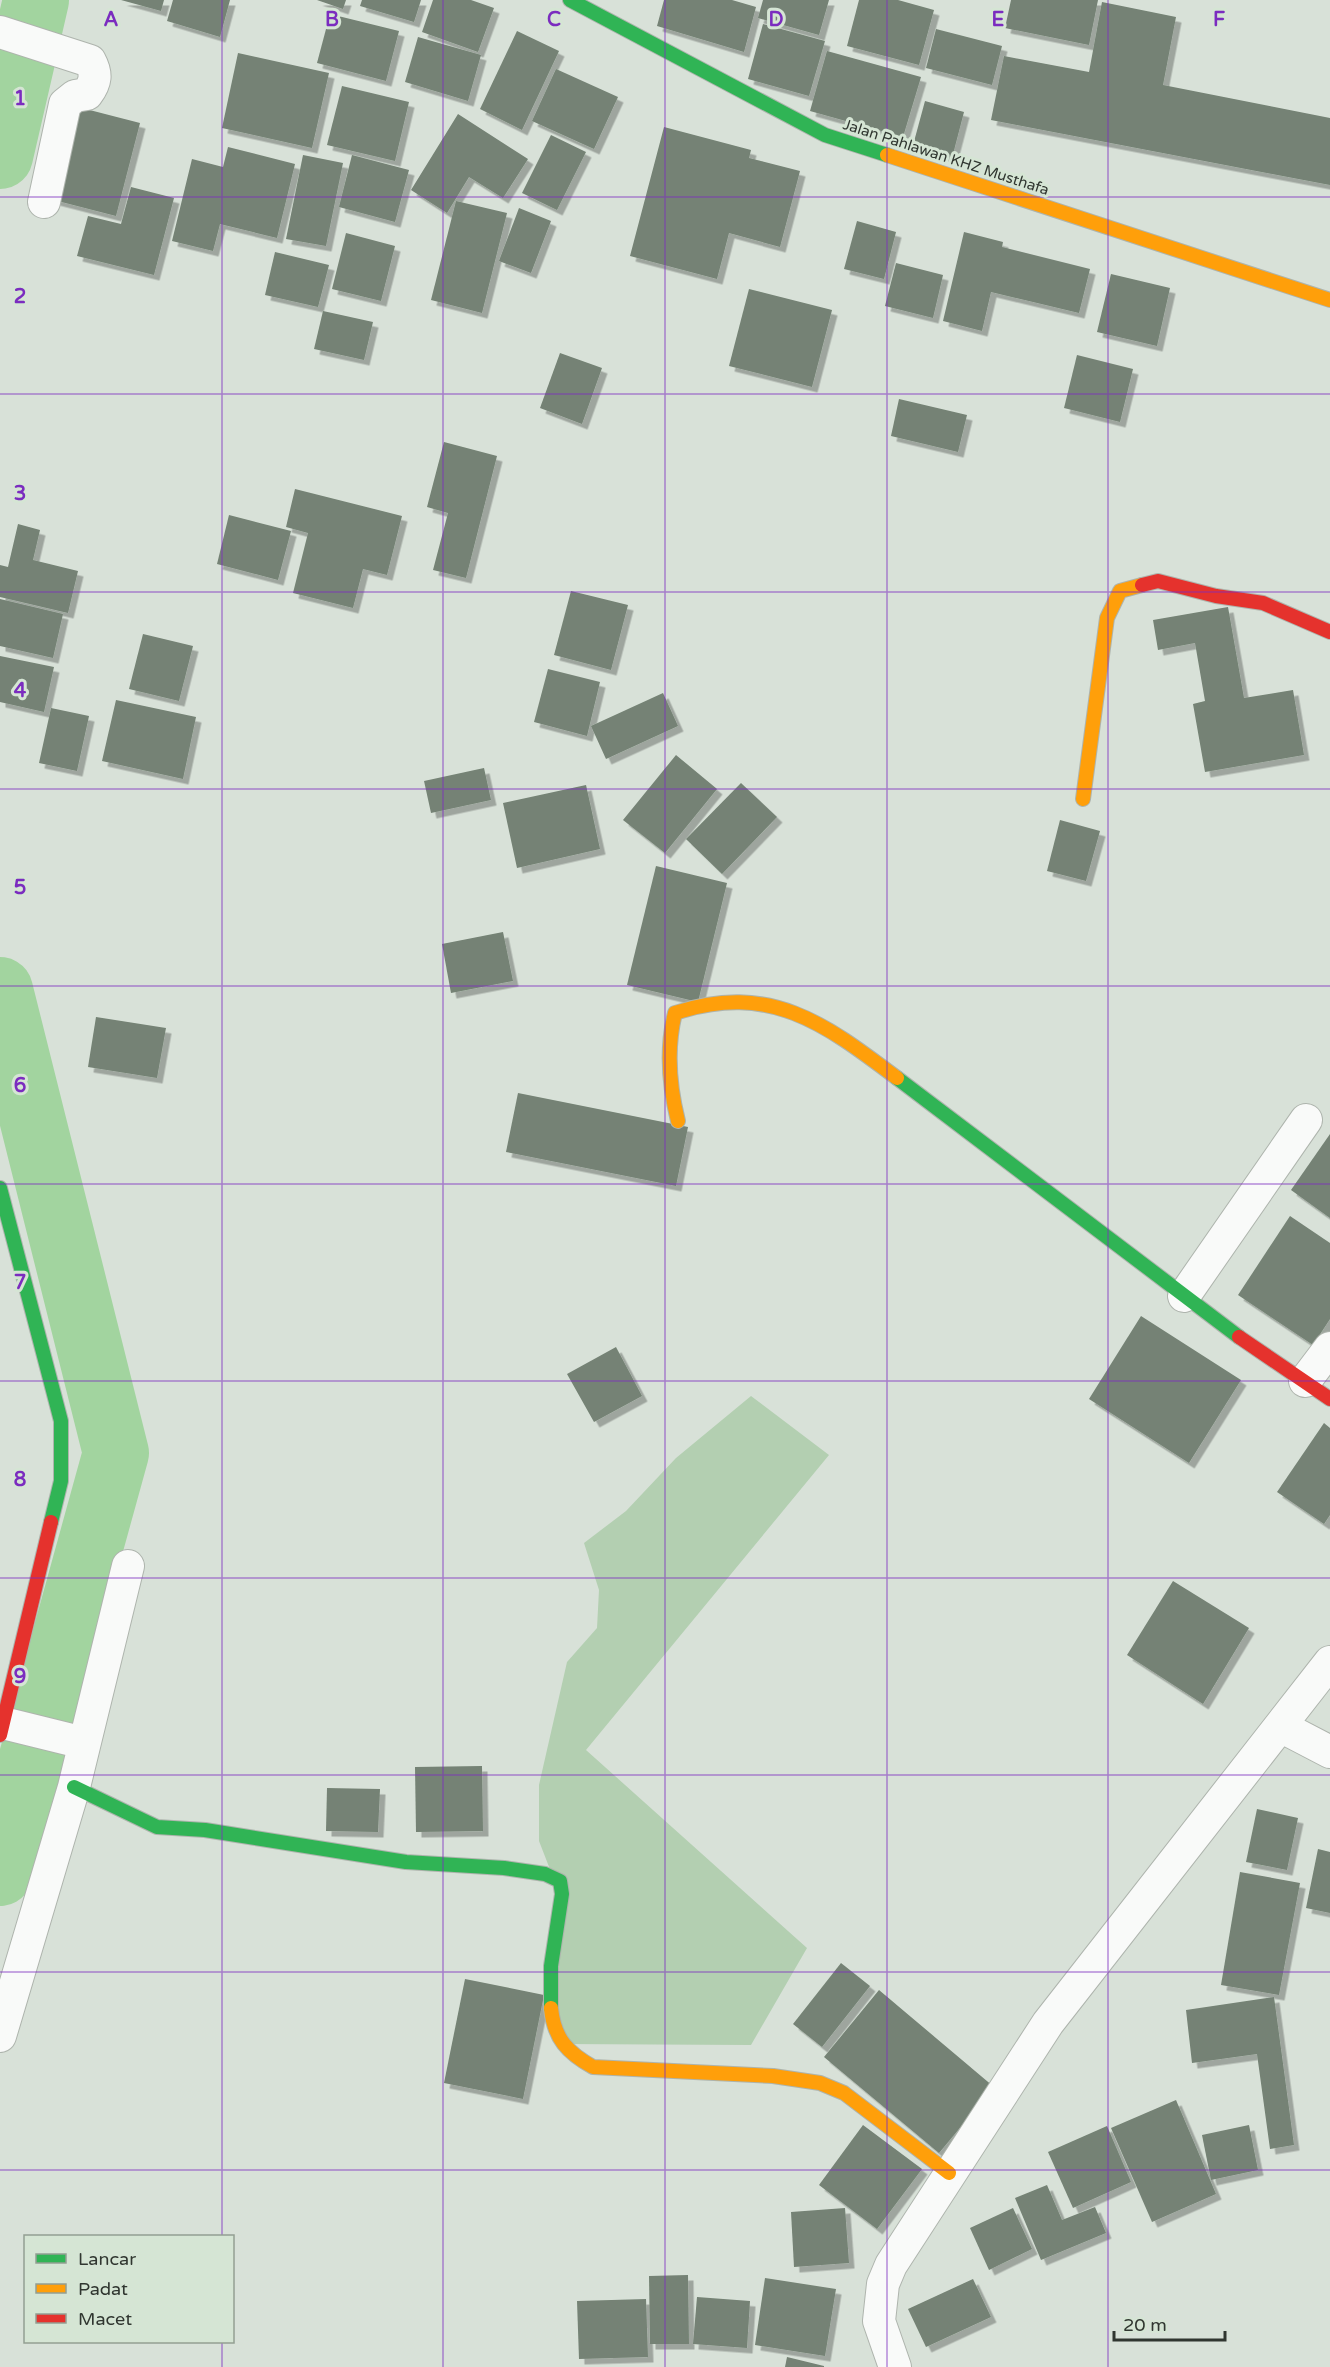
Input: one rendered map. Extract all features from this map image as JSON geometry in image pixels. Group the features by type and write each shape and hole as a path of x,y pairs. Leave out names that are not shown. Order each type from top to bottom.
{"street":[{"name":"Jalan Pahlawan KHZ Musthafa","path":"570,0 825,135 1330,300"},
{"path":"0,32 90,61 96,71 94,84 87,94 75,96 65,104 44,202"},
{"path":"1083,799 1107,618 1120,591 1158,581 1216,596 1263,603 1330,632"},
{"path":"678,1121 672,1098 668,1040 675,1013 703,1003 752,1001 806,1016 857,1048 1184,1296 1330,1398"},
{"path":"1184,1296 1306,1120"},
{"path":"0,1188 61,1420 61,1481 8,1729 79,1742"},
{"path":"1305,1381 1330,1348"},
{"path":"0,2036 74,1788 79,1742 128,1566"},
{"path":"895,2367 879,2321 883,2284 891,2265 1048,2023 1282,1727 1330,1662"},
{"path":"1282,1727 1330,1752"},
{"path":"74,1788 158,1827 205,1830 406,1862 504,1868 545,1874 560,1881 562,1894 549,1991 551,2026 576,2062 593,2067 773,2076 820,2083 844,2094 949,2173"}],"green space":[{"path":"751,1396 829,1455 586,1750 807,1948 751,2045 559,2044 558,1890 539,1841 539,1785 567,1662 597,1628 599,1590 584,1543 626,1511 676,1458"}],"building":[{"path":"121,0 164,0 161,11"},
{"path":"173,0 230,0 220,37 167,21"},
{"path":"317,0 346,0 343,9"},
{"path":"362,0 421,0 414,22 360,6"},
{"path":"433,0 471,0 494,8 478,52 422,32"},
{"path":"664,0 732,0 756,7 744,52 657,26"},
{"path":"763,0 829,0 819,35 758,18"},
{"path":"859,0 898,0 934,10 919,65 847,46"},
{"path":"1011,0 1098,0 1089,45 1005,28"},
{"path":"1102,2 1176,17 1163,85 1330,118 1330,185 991,120 1004,56 1089,72"},
{"path":"330,14 399,31 386,81 317,63"},
{"path":"763,24 825,41 809,96 748,79"},
{"path":"936,29 1002,46 992,85 926,68"},
{"path":"517,31 559,51 522,130 480,109"},
{"path":"418,37 481,55 468,101 405,82"},
{"path":"827,51 921,77 903,137 810,111"},
{"path":"238,53 329,73 312,148 222,128"},
{"path":"556,69 618,97 594,149 532,121"},
{"path":"342,86 409,102 395,161 327,145"},
{"path":"925,101 964,112 952,158 912,149"},
{"path":"74,106 140,123 116,216 50,199"},
{"path":"458,114 528,159 503,198 469,177 447,213 411,190"},
{"path":"664,127 751,150 749,158 800,171 780,247 729,233 717,279 630,256"},
{"path":"551,135 586,152 557,210 522,193"},
{"path":"228,147 295,164 277,238 220,224 213,251 172,241 192,159 223,167"},
{"path":"303,155 343,163 326,246 286,239"},
{"path":"352,155 409,170 395,222 339,207"},
{"path":"131,187 174,198 154,275 77,256 88,216 121,224"},
{"path":"456,201 507,213 482,313 431,300"},
{"path":"519,208 551,221 531,273 499,261"},
{"path":"857,221 896,232 884,279 844,269"},
{"path":"964,232 1003,242 1002,247 1090,269 1079,313 991,292 982,331 943,321"},
{"path":"346,233 395,246 381,301 332,289"},
{"path":"275,252 329,265 318,307 265,295"},
{"path":"896,263 943,275 933,318 885,306"},
{"path":"1111,274 1170,288 1157,346 1097,332"},
{"path":"749,289 832,310 812,387 729,366"},
{"path":"323,311 373,322 364,360 314,349"},
{"path":"560,353 602,368 582,424 540,408"},
{"path":"1077,355 1133,369 1120,422 1064,408"},
{"path":"899,399 967,415 958,452 891,436"},
{"path":"444,442 497,456 466,578 433,570 448,513 427,507"},
{"path":"295,489 402,516 387,575 363,569 353,608 293,593 308,533 286,527"},
{"path":"229,515 291,531 278,580 217,564"},
{"path":"18,524 40,530 33,560 78,571 68,613 0,597 0,565 8,567"},
{"path":"571,591 628,605 611,670 554,655"},
{"path":"0,599 63,614 53,658 0,646"},
{"path":"1228,607 1244,698 1293,690 1304,755 1205,772 1193,704 1205,701 1195,643 1158,650 1153,620"},
{"path":"143,634 193,646 179,701 129,689"},
{"path":"0,656 54,667 44,712 0,702"},
{"path":"548,669 600,682 587,736 534,722"},
{"path":"663,693 678,726 606,759 591,726"},
{"path":"116,700 196,717 183,779 102,761"},
{"path":"51,708 89,716 77,771 39,763"},
{"path":"676,755 717,789 665,853 623,820"},
{"path":"484,768 491,800 431,813 424,781"},
{"path":"741,783 777,817 722,874 686,839"},
{"path":"586,785 600,849 517,868 503,803"},
{"path":"1060,820 1100,831 1086,881 1047,871"},
{"path":"656,866 727,883 698,1002 627,985"},
{"path":"503,932 513,981 451,993 442,944"},
{"path":"96,1017 166,1028 157,1078 88,1067"},
{"path":"518,1093 688,1127 676,1186 506,1152"},
{"path":"1330,1134 1330,1218 1291,1190"},
{"path":"1290,1216 1330,1243 1330,1319 1313,1345 1238,1295"},
{"path":"1141,1316 1241,1380 1189,1463 1089,1399"},
{"path":"616,1347 642,1396 594,1422 567,1374"},
{"path":"1324,1423 1330,1428 1330,1515 1324,1524 1277,1492"},
{"path":"1173,1581 1249,1628 1203,1704 1127,1655"},
{"path":"482,1766 483,1831 416,1832 415,1767"},
{"path":"327,1788 380,1789 378,1832 326,1831"},
{"path":"1257,1809 1298,1818 1287,1870 1246,1862"},
{"path":"1318,1849 1330,1852 1330,1913 1306,1908"},
{"path":"1240,1872 1300,1883 1279,1995 1221,1985"},
{"path":"841,1963 870,1986 822,2047 793,2024"},
{"path":"465,1979 544,1995 523,2099 444,2083"},
{"path":"879,1990 994,2087 939,2153 824,2057"},
{"path":"1274,1997 1294,2145 1270,2149 1257,2054 1192,2063 1186,2010"},
{"path":"1176,2100 1216,2194 1152,2222 1111,2128"},
{"path":"863,2125 922,2169 877,2229 819,2185"},
{"path":"1249,2125 1258,2170 1211,2180 1202,2135"},
{"path":"1107,2126 1131,2182 1073,2208 1048,2152"},
{"path":"1047,2185 1062,2220 1095,2207 1106,2233 1041,2260 1015,2198"},
{"path":"845,2208 849,2263 794,2267 791,2212"},
{"path":"1013,2208 1032,2249 989,2270 970,2228"},
{"path":"688,2275 689,2344 650,2344 649,2276"},
{"path":"765,2278 836,2289 825,2356 755,2345"},
{"path":"973,2279 991,2317 926,2347 908,2309"},
{"path":"697,2297 750,2301 747,2348 693,2344"},
{"path":"646,2299 648,2357 579,2359 577,2301"},
{"path":"787,2357 824,2366 824,2367 785,2367"}],"waterway":[{"path":"0,156 36,0"},
{"path":"0,990 116,1453 0,1873"}],"traffic: fast":[{"path":"570,0 825,135 887,155"},
{"path":"897,1078 1239,1337"},
{"path":"0,1188 61,1421 61,1481 51,1522"},
{"path":"74,1787 157,1827 205,1830 406,1862 504,1868 545,1874 560,1881 562,1894 551,1966 551,2008"}],"traffic: slow":[{"path":"887,155 1330,300"},
{"path":"1083,799 1107,618 1120,591 1142,585"},
{"path":"678,1121 672,1094 670,1067 670,1040 675,1013 709,1005 740,1002 768,1005 794,1013 845,1040 897,1078"},
{"path":"551,2008 559,2037 576,2056 593,2067 773,2076 820,2083 844,2093 949,2173"}],"traffic: jam":[{"path":"1142,585 1158,581 1216,596 1263,603 1330,632"},
{"path":"1239,1337 1330,1399"},
{"path":"0,1735 51,1522"}]}
